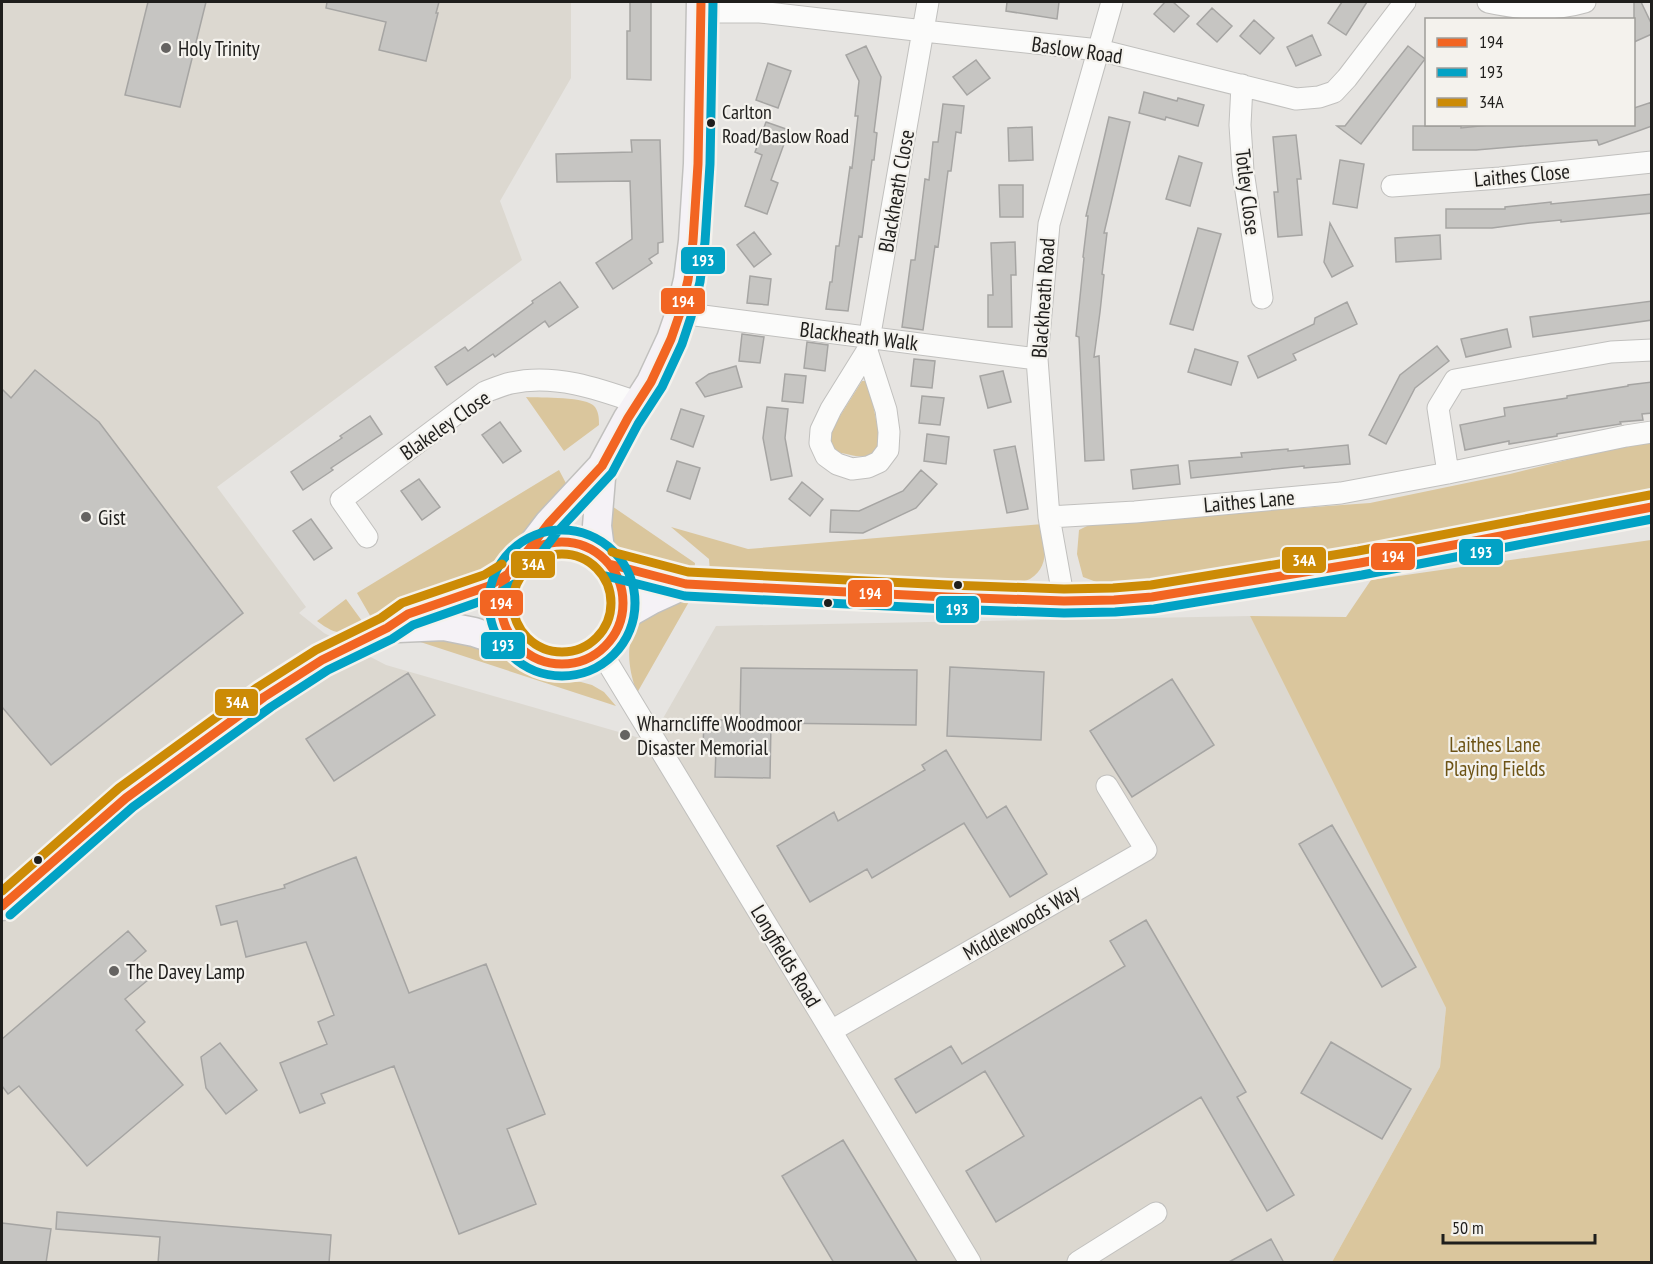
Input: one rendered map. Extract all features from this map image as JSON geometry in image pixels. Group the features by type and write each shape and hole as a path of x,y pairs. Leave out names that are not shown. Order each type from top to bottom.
{"main road":[{"path":"521,648 510,636 503,621 502,590 508,574 549,523 602,466 660,363 680,313 688,280 693,241 698,164 701,7"},
{"path":"387,628 444,626 474,632 521,648 551,663 568,663 585,659 600,650 613,635 621,617 622,606 620,584 605,560 597,526 602,466"},
{"path":"526,553 544,544 565,542 584,546 605,560 686,584 1064,601 1152,597 1360,563 1652,507"},
{"path":"2,906 126,798 264,697 322,660 387,628 408,614 489,586 508,574"},
{"path":"621,617 686,584"}],"street":[{"name":"Blackheath Close","path":"869,344 886,410 889,432 888,450 879,462 868,467 852,469 837,464 825,456 820,443 821,430 869,344 928,2"},
{"name":"Blackheath Road","path":"1064,601 1049,517 1037,359 1049,224 1112,2"},
{"name":"Baslow Road","path":"701,7 761,7 924,31 1099,50 1296,99 1319,97 1334,92 1405,2"},
{"path":"1488,2 1524,8 1573,5 1585,2"},
{"name":"Totley Close","path":"1242,85 1240,125 1243,171 1262,298"},
{"name":"Laithes Close","path":"1392,186 1500,178 1652,162"},
{"name":"Blackheath Walk","path":"680,313 869,344 1037,359"},
{"path":"1448,473 1438,408 1455,380 1611,352 1652,350"},
{"name":"Blakeley Close","path":"367,537 341,501 485,392 510,383 529,380 566,382 596,388 639,402"},
{"name":"Laithes Lane","path":"1049,517 1135,512 1341,493 1652,432"},
{"name":"Longfields Road","path":"600,650 970,1263"},
{"name":"Middlewoods Way","path":"831,1031 1146,850 1107,786"},
{"path":"1078,1263 1156,1213"}],"shaded area":[{"path":"2,2 571,2 571,78 500,201 522,260 217,487 306,607 299,613 324,633 386,665 650,741 716,626 1250,616 1446,1008 1440,1067 1332,1262 2,1262"}],"green space":[{"path":"862,381 868,381 881,443 867,456 835,452 828,435"},
{"path":"526,397 574,399 590,403 595,407 599,425 564,451"},
{"path":"1651,443 1651,491 1475,528 1256,567 1110,587 1083,577 1077,554 1079,530 1093,523 1370,503 1510,474 1628,445"},
{"path":"559,470 569,489 528,533 501,553 488,578 372,619 357,593"},
{"path":"606,502 695,563 694,573 632,562 619,551 611,538"},
{"path":"1043,524 1045,554 1041,568 1030,579 1010,584 710,572 709,559 671,527 748,549"},
{"name":"Laithes Lane Playing Fields","path":"1651,540 1651,1262 1332,1262 1440,1067 1446,1008 1250,616 1346,617 1371,580"},
{"path":"346,599 365,625 351,631 340,632 317,621"},
{"path":"690,600 637,693 629,654 634,632 649,613 662,605"},
{"path":"432,633 501,653 530,674 542,678 592,685 604,692 616,706 405,637"}],"building":[{"name":"Holy Trinity","path":"148,2 206,2 180,107 125,95"},
{"name":"Holy Trinity","path":"327,2 439,2 426,61 379,50 386,22 326,8"},
{"path":"630,2 651,2 651,80 627,79 627,31 630,31"},
{"path":"1007,2 1059,2 1057,19 1006,11"},
{"path":"1165,2 1173,2 1189,16 1174,32 1154,14"},
{"path":"1342,2 1367,2 1346,35 1328,23"},
{"path":"1634,2 1641,2 1652,25 1652,34 1635,42"},
{"path":"1212,8 1232,26 1217,42 1197,24"},
{"path":"1254,20 1274,38 1260,54 1240,36"},
{"path":"1312,35 1321,55 1296,66 1287,47"},
{"path":"866,46 881,77 874,132 877,133 874,160 872,160 862,237 859,236 848,311 826,309 836,246 839,246 850,167 852,168 858,116 855,116 859,81 846,55"},
{"path":"1408,46 1425,59 1361,144 1337,126 1345,126"},
{"path":"976,60 990,78 967,95 953,77"},
{"path":"768,63 791,71 778,108 756,100"},
{"path":"1144,92 1177,101 1178,98 1204,105 1198,126 1166,117 1165,120 1139,113"},
{"path":"1652,102 1652,126 1599,145 1597,140 1476,150 1413,150 1413,126 1461,126 1461,128 1635,126 1635,108"},
{"path":"943,104 964,106 961,133 956,132 951,171 948,171 938,247 935,246 923,330 902,327 911,260 915,260 925,179 929,180 933,142 938,142"},
{"path":"1109,117 1130,122 1104,233 1107,233 1102,274 1104,275 1094,357 1099,356 1104,460 1085,461 1079,337 1076,336 1088,216 1086,216"},
{"path":"766,122 789,130 771,180 778,183 767,214 745,206 762,155 755,152"},
{"path":"1032,127 1033,160 1009,161 1008,128"},
{"path":"1296,135 1301,179 1297,179 1302,235 1278,237 1274,192 1278,192 1273,137"},
{"path":"631,140 660,140 663,242 658,243 658,253 649,259 652,263 613,289 596,263 632,239 630,181 557,182 556,154 632,152"},
{"path":"1179,156 1202,163 1190,206 1166,199"},
{"path":"1340,160 1364,164 1357,208 1333,204"},
{"path":"999,185 1023,185 1023,217 1000,217"},
{"path":"1652,194 1652,213 1492,228 1446,228 1446,209 1505,209 1505,207 1551,202 1551,204"},
{"path":"1330,223 1353,266 1332,277 1324,262"},
{"path":"1198,228 1221,234 1193,330 1170,324"},
{"path":"754,232 771,254 754,267 737,245"},
{"path":"1440,235 1441,259 1396,262 1395,238"},
{"path":"1015,242 1016,275 1011,275 1012,327 988,327 988,295 993,295 991,243"},
{"path":"750,276 771,279 768,305 747,303"},
{"path":"560,282 578,307 549,327 545,321 495,357 493,354 447,385 435,367 465,347 468,351"},
{"path":"1652,301 1652,320 1533,337 1530,317"},
{"path":"1347,302 1357,324 1293,354 1296,360 1258,378 1248,356 1314,324 1315,318"},
{"path":"1507,329 1511,347 1466,357 1461,339"},
{"path":"742,334 764,337 760,363 739,361"},
{"path":"807,342 828,345 825,371 804,368"},
{"path":"1437,346 1449,361 1415,388 1386,444 1369,435 1400,375"},
{"path":"1195,349 1238,362 1231,385 1188,372"},
{"path":"914,359 935,361 932,388 911,386"},
{"path":"736,366 742,387 705,397 696,383 709,374"},
{"name":"Gist","path":"35,370 99,422 243,613 51,765 2,707 2,389 11,398"},
{"path":"1003,371 1011,402 988,408 980,376"},
{"path":"785,374 806,376 803,403 782,401"},
{"path":"1652,382 1652,413 1642,414 1643,420 1620,422 1621,424 1557,434 1557,436 1509,444 1509,441 1465,450 1460,425 1505,416 1504,408"},
{"path":"922,396 944,398 940,425 919,423"},
{"path":"767,407 788,409 785,438 792,476 771,480 763,438"},
{"path":"681,409 704,416 693,447 671,439"},
{"path":"370,416 382,434 303,490 291,472"},
{"path":"500,422 521,451 503,463 482,435"},
{"path":"927,434 949,437 946,464 924,461"},
{"path":"1348,445 1350,464 1304,468 1304,466 1191,478 1189,461 1242,457 1241,453"},
{"path":"1015,446 1028,509 1007,513 994,450"},
{"path":"677,461 700,468 690,499 667,491"},
{"path":"1178,465 1180,484 1133,489 1131,470"},
{"path":"921,470 937,484 916,508 863,533 830,532 831,510 859,511 903,491"},
{"path":"419,479 440,507 422,520 401,491"},
{"path":"802,482 823,499 810,516 789,499"},
{"path":"311,519 332,548 314,560 293,531"},
{"path":"950,667 1044,672 1041,740 947,736"},
{"path":"741,668 917,670 916,725 771,723 770,778 715,777 716,749 703,749 704,720 740,720"},
{"path":"408,673 435,715 334,781 306,739"},
{"path":"1172,679 1214,745 1132,797 1090,731"},
{"path":"946,750 987,818 1006,806 1047,874 1010,897 964,823 872,878 867,869 810,902 777,846 834,812 838,821 925,770 922,765"},
{"path":"1332,825 1416,967 1382,987 1299,844"},
{"path":"356,857 409,993 486,964 545,1114 507,1129 536,1204 459,1234 394,1066 321,1094 325,1103 300,1113 280,1063 327,1044 318,1022 334,1015 306,942 246,957 237,921 221,925 216,906 285,888 284,885"},
{"path":"1146,920 1246,1092 1237,1097 1294,1195 1267,1211 1201,1097 996,1222 966,1171 1024,1136 985,1071 916,1113 895,1079 951,1046 962,1064 1125,966 1110,941"},
{"path":"128,931 146,951 133,962 148,980 125,999 145,1022 136,1030 183,1085 87,1166 19,1086 8,1094 2,1086 2,1039"},
{"path":"1331,1042 1411,1089 1382,1139 1301,1093"},
{"path":"220,1043 257,1090 226,1114 206,1088 201,1057"},
{"path":"843,1140 918,1263 834,1263 782,1176"},
{"path":"57,1212 331,1235 329,1263 158,1263 160,1237 56,1229"},
{"path":"2,1223 51,1229 46,1263 2,1263"},
{"path":"1271,1239 1284,1263 1227,1263"}],"transit line":[{"name":"194","path":"526,553 549,523 602,466 651,382 680,313 688,280 693,241 698,164 701,2"},
{"name":"193","path":"536,560 558,531 612,473 638,424 662,387 682,344 691,317 700,282 705,242 710,164 713,2"},
{"name":"34A","path":"612,552 688,572 948,585 1064,589 1113,588 1151,585 1358,551 1650,495"},
{"name":"194","path":"609,564 686,584 947,597 1064,601 1114,600 1152,597 1360,563 1652,507"},
{"name":"193","path":"606,576 685,596 947,609 1064,613 1115,612 1154,609 1362,575 1652,519"},
{"name":"193","path":"562,530 590,536 613,552 629,575 635,603 629,631 613,654 590,670 562,676 534,670 511,654 495,631 489,603 495,575 511,552 534,536 562,530"},
{"name":"194","path":"562,542 585,547 605,560 618,580 623,603 618,626 605,646 585,659 562,664 539,659 519,646 506,626 501,603 506,580 519,560 539,547 562,542"},
{"name":"34A","path":"562,554 581,558 596,569 607,584 611,603 607,622 596,637 581,648 562,652 543,648 528,637 517,622 513,603 517,584 528,569 543,558 562,554"},
{"name":"34A","path":"2,891 119,788 258,687 316,650 381,618 402,603 484,575 502,564"},
{"name":"194","path":"2,906 126,798 264,697 322,660 387,628 408,614 489,586 508,574"},
{"name":"193","path":"10,915 133,807 271,707 328,670 392,639 413,625 493,597 514,584"}],"place":[{"name":"Holy Trinity","path":"166,48"},
{"name":"Carlton Road/Baslow Road","path":"711,123"},
{"name":"Gist","path":"86,517"},
{"name":"Wharncliffe Woodmoor Disaster Memorial","path":"625,735"},
{"name":"The Davey Lamp","path":"114,971"}]}
